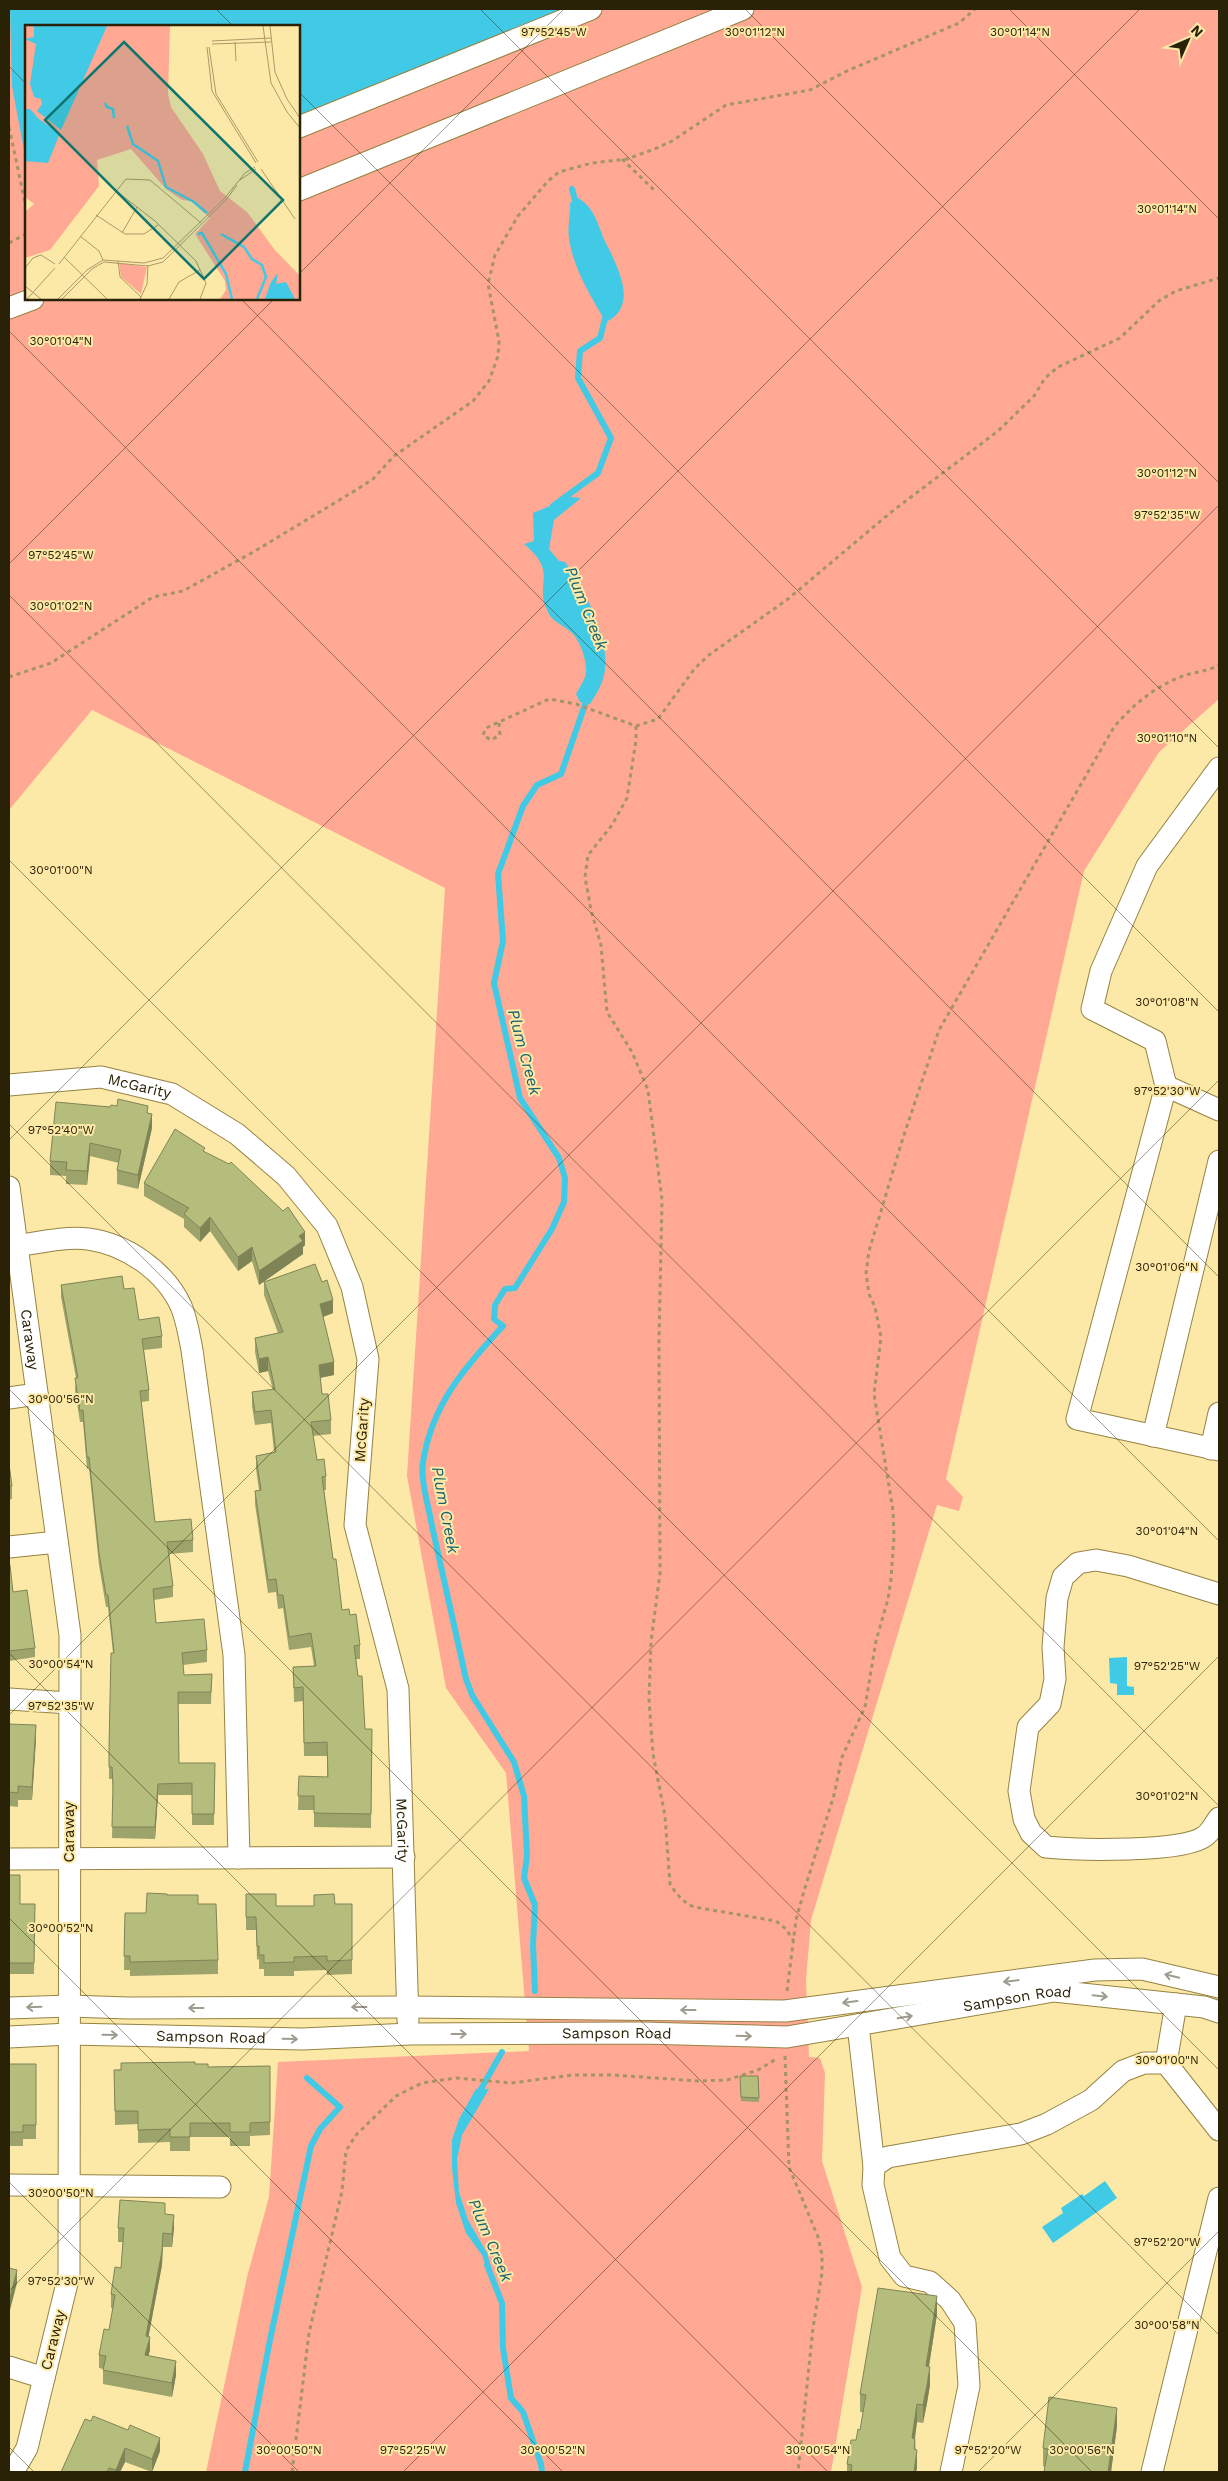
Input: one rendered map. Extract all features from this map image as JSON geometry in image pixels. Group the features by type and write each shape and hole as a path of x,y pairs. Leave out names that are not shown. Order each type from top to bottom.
{"street":[{"path":"300,127 591,9"},
{"path":"300,190 743,9"},
{"path":"9,308 30,300"},
{"path":"1219,768 1147,866 1101,971 1092,1009 1155,1040 1166,1086 1077,1419 1215,1450 1219,1413"},
{"name":"McGarity","path":"9,1085 102,1077 172,1094 238,1134 286,1176 327,1226 352,1287 368,1359 355,1525 398,1688 410,2034"},
{"path":"1166,1086 1219,1110"},
{"path":"1153,1436 1219,1161"},
{"name":"Caraway","path":"9,1187 13,1247 37,1394 70,1635 69,2275 27,2448 13,2472"},
{"path":"13,1247 53,1240 87,1239 104,1243 130,1254 151,1268 172,1290 181,1306 192,1350 234,1655 239,1858"},
{"path":"9,1398 37,1394"},
{"path":"9,1547 57,1542"},
{"path":"1219,1594 1136,1568 1096,1560 1078,1562 1063,1577 1057,1598 1053,1647 1055,1679 1050,1704 1028,1728 1018,1791 1024,1819 1031,1832 1046,1847 1074,1850 1188,1844 1205,1836 1219,1818"},
{"path":"9,1699 70,1703"},
{"path":"9,1859 404,1857"},
{"name":"Sampson Road","path":"9,2008 69,2006 128,2008 408,2007 785,2011 1095,1970 1142,1969 1219,1987"},
{"name":"Sampson Road","path":"9,2037 69,2034 303,2039 410,2034 642,2033 786,2037 1054,1991 1204,2007 1219,2012"},
{"path":"1176,2004 1166,2063 1219,2130"},
{"path":"858,2025 874,2166 873,2185 890,2258 904,2276 930,2282 950,2300 965,2323 969,2386 951,2472"},
{"path":"874,2166 888,2158 1021,2134 1048,2124 1091,2100 1123,2071 1144,2063 1166,2063"},
{"path":"9,2185 220,2187"},
{"path":"1152,2472 1219,2198"},
{"path":"9,2367 44,2378"}],"path":[{"path":"9,677 51,663 153,597 183,591 255,551 373,479 394,456 465,408 481,392 495,368 499,341 488,284 495,255 508,230 533,198 559,172 571,167 622,159 672,141 726,105 810,90 847,71 959,23 975,9"},
{"path":"9,127 25,202"},
{"path":"622,159 655,191"},
{"path":"9,243 25,235"},
{"path":"499,723 500,735 497,739 491,740 483,735 486,728 549,699 576,704 636,726 658,720 695,668 709,655 788,599 890,513 998,431 1034,396 1045,378 1058,367 1120,338 1160,300 1176,291 1219,278"},
{"path":"785,2011 793,1940 804,1891 834,1795 842,1758 866,1707 876,1640 888,1599 894,1556 893,1511 874,1394 881,1337 875,1306 869,1294 866,1273 869,1251 920,1085 949,1010 1114,727 1131,707 1155,691 1179,678 1219,665"},
{"path":"636,726 636,740 627,798 612,825 588,855 584,877 602,951 607,1012 634,1058 648,1090 662,1200 659,1340 660,1573 649,1669 653,1754 665,1816 670,1884 674,1891 694,1908 776,1921 786,1929 793,1940"},
{"path":"292,2472 309,2332 342,2191 345,2160 349,2145 364,2126 403,2091 432,2080 478,2078 497,2082 531,2082 573,2075 698,2081 728,2080 758,2070 780,2057 786,2037"},
{"path":"786,2037 784,2070 789,2167 818,2237 822,2255 822,2273 813,2328 798,2472"}],"shaded area":[{"path":"9,9 1219,9 1219,699 1159,752 1084,871 946,1479 963,1497 959,1511 937,1505 811,1920 806,1980 809,2057 820,2058 825,2073 822,2161 862,2287 831,2472 206,2472 247,2277 269,2197 278,2062 529,2051 506,1773 446,1688 407,1476 445,888 92,710 9,810"}],"water":[{"path":"10,9 570,9 300,116 300,25 25,25 25,156 12,86"},
{"path":"578,198 594,214 621,277 624,298 621,307 616,315 606,322 583,282 571,249 569,234 570,203"},
{"path":"571,497 581,498 554,520 549,549 559,561 565,562 580,585 594,613 603,642 605,656 604,674 600,687 590,704 580,702 576,694 586,673 586,663 581,646 569,630 555,621 549,614 544,601 544,578 541,563 535,554 524,544 534,541 533,513"},
{"path":"1127,1657 1127,1686 1134,1687 1134,1695 1117,1695 1117,1684 1110,1683 1109,1658"},
{"path":"476,2089 489,2089 462,2135 457,2159 459,2192 468,2220 487,2253 492,2270 488,2272 482,2255 466,2233 456,2203 452,2168 452,2140 459,2119"},
{"path":"1105,2181 1117,2198 1053,2243 1042,2227 1063,2213 1061,2208 1082,2194 1084,2196"}],"building":[{"path":"118,1099 148,1106 147,1113 152,1114 138,1175 117,1170 121,1150 90,1143 87,1171 66,1170 67,1162 50,1161 56,1102 110,1107 111,1105 117,1106"},
{"path":"175,1129 205,1148 203,1151 229,1164 231,1162 283,1211 288,1207 305,1232 299,1236 303,1241 259,1271 252,1247 238,1257 210,1217 200,1228 184,1214 189,1208 144,1183"},
{"path":"315,1264 322,1282 327,1280 333,1300 320,1304 334,1362 319,1365 322,1394 328,1394 331,1420 311,1422 317,1460 324,1459 326,1476 322,1477 333,1559 336,1559 342,1610 349,1609 350,1615 356,1614 360,1645 354,1646 358,1676 362,1676 365,1729 372,1729 371,1814 314,1813 314,1796 298,1796 299,1776 328,1777 327,1742 304,1743 303,1687 294,1688 293,1667 316,1666 311,1633 289,1637 283,1595 278,1595 276,1579 268,1580 255,1491 261,1490 256,1456 276,1452 271,1410 255,1412 252,1392 275,1389 268,1357 259,1359 255,1338 283,1332 264,1282"},
{"path":"122,1276 124,1289 134,1288 139,1320 159,1317 162,1336 142,1339 149,1390 140,1391 155,1522 191,1519 193,1540 167,1542 173,1586 153,1589 156,1623 204,1619 207,1650 182,1653 184,1675 212,1674 211,1692 178,1692 179,1763 215,1763 214,1814 192,1814 192,1783 158,1784 155,1827 112,1827 113,1784 112,1767 109,1767 109,1747 111,1653 114,1653 108,1595 106,1595 99,1553 83,1410 80,1411 75,1378 78,1378 61,1285"},
{"path":"9,1464 12,1486 9,1486"},
{"path":"9,1565 13,1592 27,1590 35,1648 9,1651"},
{"path":"9,1724 36,1725 32,1787 18,1786 18,1793 9,1792"},
{"path":"9,1875 20,1875 20,1904 35,1904 34,1963 9,1963"},
{"path":"147,1893 198,1895 198,1904 216,1904 218,1960 130,1962 130,1956 124,1956 125,1913 146,1913"},
{"path":"246,1894 276,1894 276,1906 314,1906 314,1895 334,1894 335,1904 352,1904 352,1960 327,1961 327,1956 294,1957 294,1962 264,1963 264,1955 259,1955 259,1946 257,1946 256,1917 246,1917"},
{"path":"195,2062 195,2064 208,2064 208,2067 270,2066 270,2122 250,2123 250,2132 230,2132 230,2123 190,2123 190,2137 170,2137 170,2129 138,2130 138,2111 115,2111 114,2070 121,2070 121,2063"},
{"path":"9,2064 36,2064 36,2125 23,2125 23,2132 9,2132"},
{"path":"740,2076 758,2076 759,2098 741,2097"},
{"path":"120,2200 165,2203 165,2214 174,2215 172,2234 163,2233 162,2251 146,2336 150,2337 145,2355 176,2361 172,2383 103,2370 106,2356 99,2355 104,2329 109,2330 115,2295 111,2294 115,2267 121,2268 124,2228 118,2228"},
{"path":"9,2268 17,2270 9,2301"},
{"path":"878,2288 937,2296 926,2366 930,2367 927,2385 923,2405 917,2404 912,2438 915,2439 914,2449 917,2450 914,2472 851,2472 852,2465 847,2464 851,2440 856,2440 858,2429 860,2430 866,2395 860,2394"},
{"path":"1049,2397 1117,2408 1108,2472 1044,2472 1048,2449 1043,2448"},
{"path":"93,2416 128,2430 130,2425 160,2438 152,2459 125,2448 116,2470 109,2468 107,2472 61,2472 85,2419 91,2421"}],"waterway":[{"name":"Plum Creek","path":"572,189 577,207"},
{"name":"Plum Creek","path":"551,514 553,506 598,473 611,438 578,378 580,351 600,338 606,315"},
{"name":"Plum Creek","path":"535,1991 533,1945 535,1905 524,1878 527,1856 524,1796 514,1762 472,1695 466,1679 427,1502 422,1469 427,1441 442,1404 463,1372 503,1326 494,1319 495,1305 505,1289 515,1288 552,1229 564,1202 565,1178 559,1158 520,1098 494,983 503,941 498,874 523,806 537,785 561,774 588,696"},
{"name":"Plum Creek","path":"477,2096 502,2052"},
{"path":"245,2472 270,2340 311,2146 320,2129 340,2107 307,2078"},
{"name":"Plum Creek","path":"487,2265 502,2303 503,2348 511,2398 523,2412 542,2472"}]}
